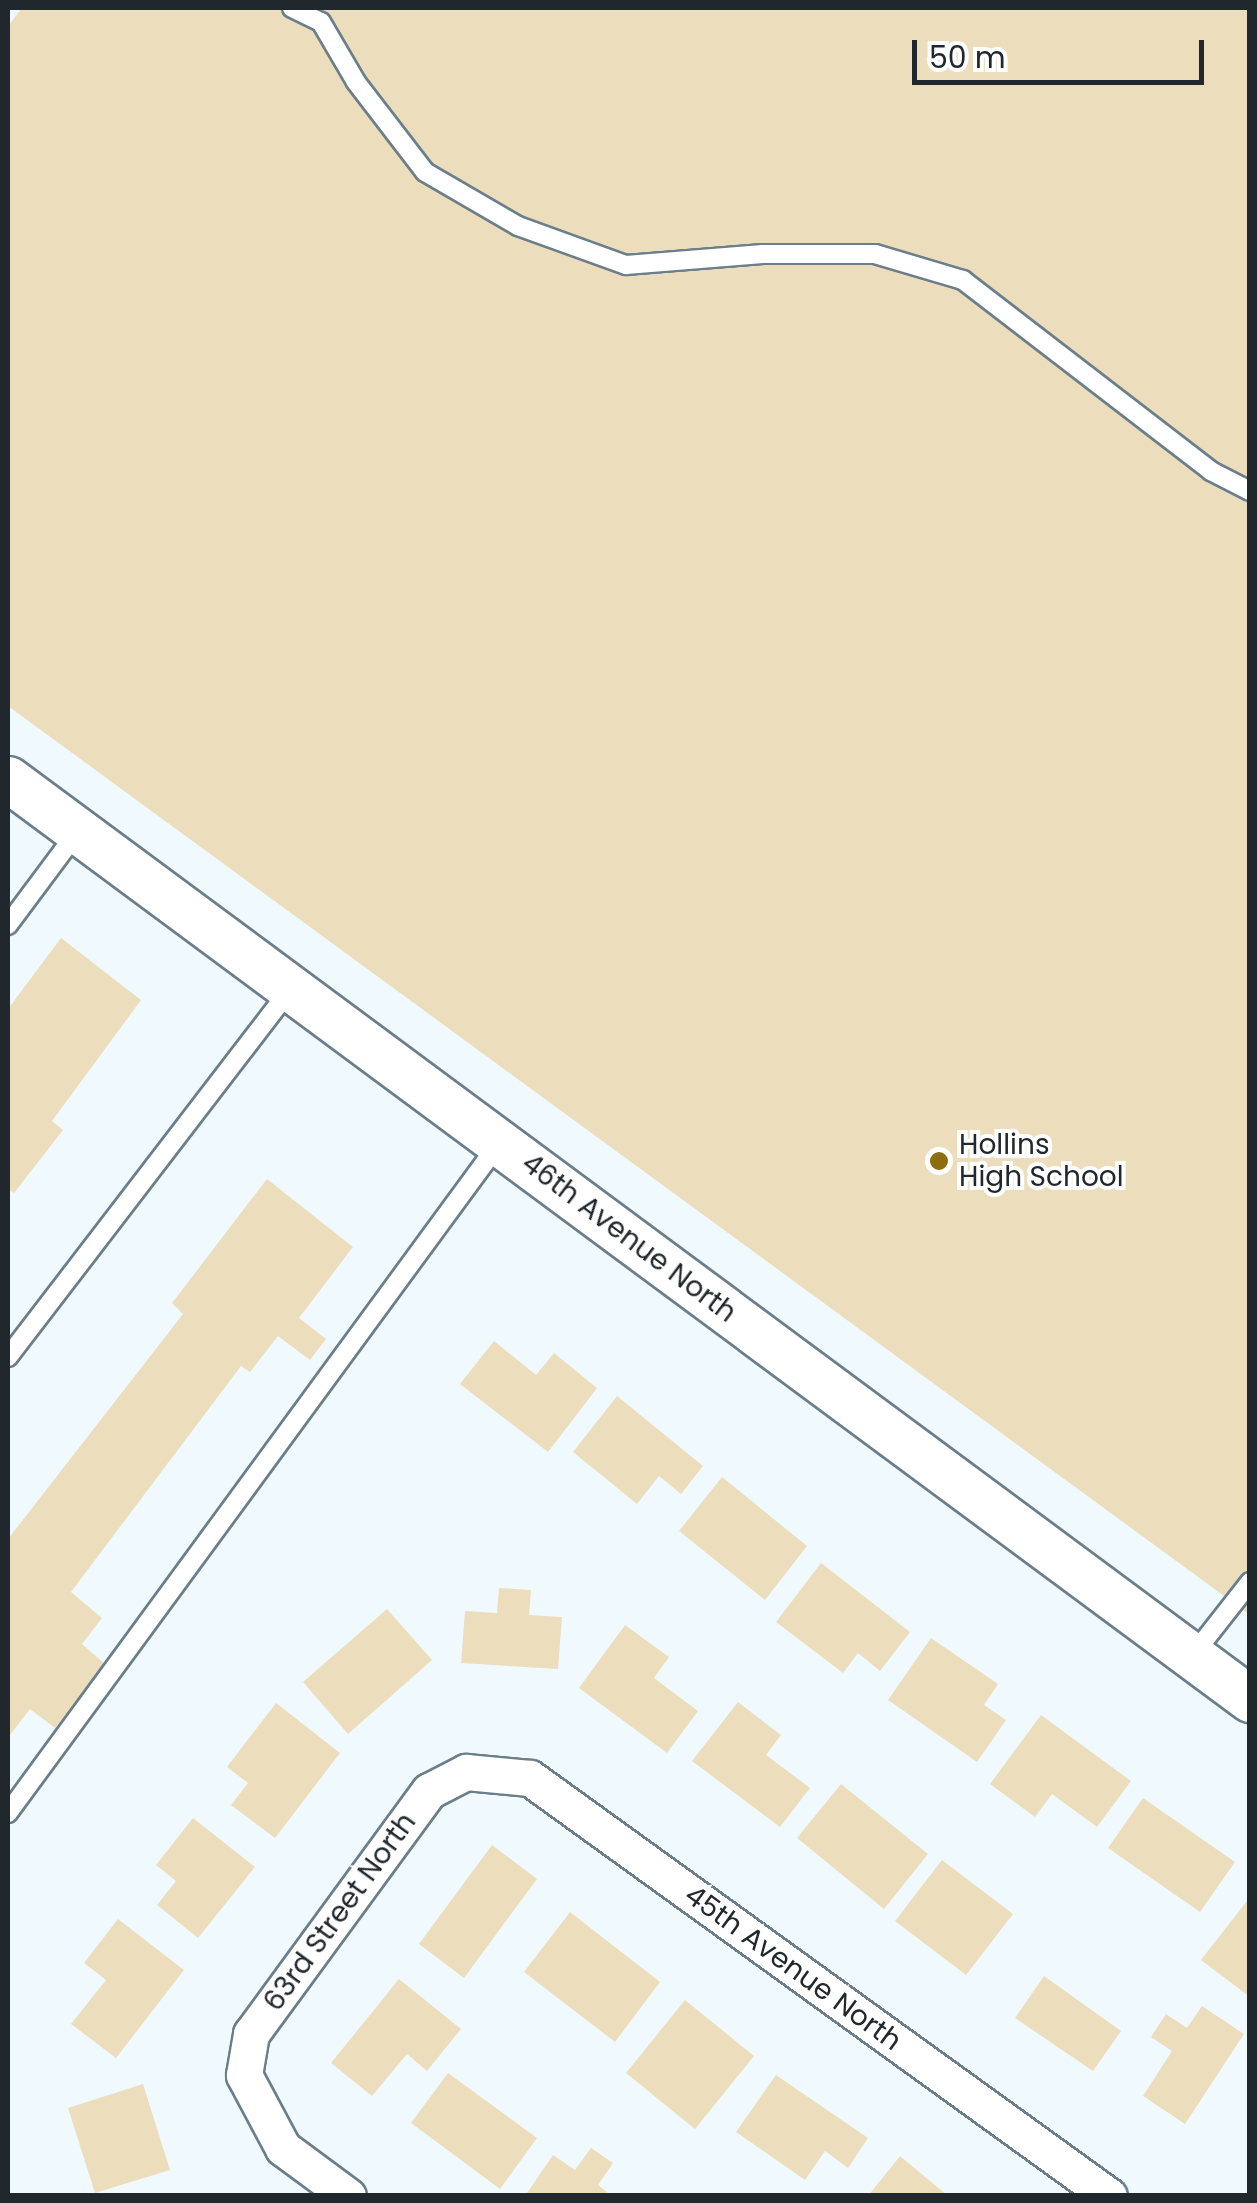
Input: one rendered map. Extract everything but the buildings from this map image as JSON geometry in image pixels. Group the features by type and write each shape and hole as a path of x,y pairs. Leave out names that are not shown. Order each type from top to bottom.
{"street":[{"name":"46th Avenue North","path":"8,778 1250,1699"},
{"name":"63rd Street North","path":"348,2196 282,2148 244,2074 250,2034 429,1790 466,1772"},
{"name":"45th Avenue North","path":"466,1772 530,1778 1109,2196"}],"lane":[{"path":"292,8 327,15 356,82 425,172 518,226 626,265 763,254 875,254 962,280 1212,472 1250,492"},
{"path":"8,926 78,831"},
{"path":"8,1357 291,988"},
{"path":"8,1813 499,1142"},
{"path":"1192,1656 1250,1582"}],"place":[{"name":"Hollins High School","path":"939,1161"}]}
